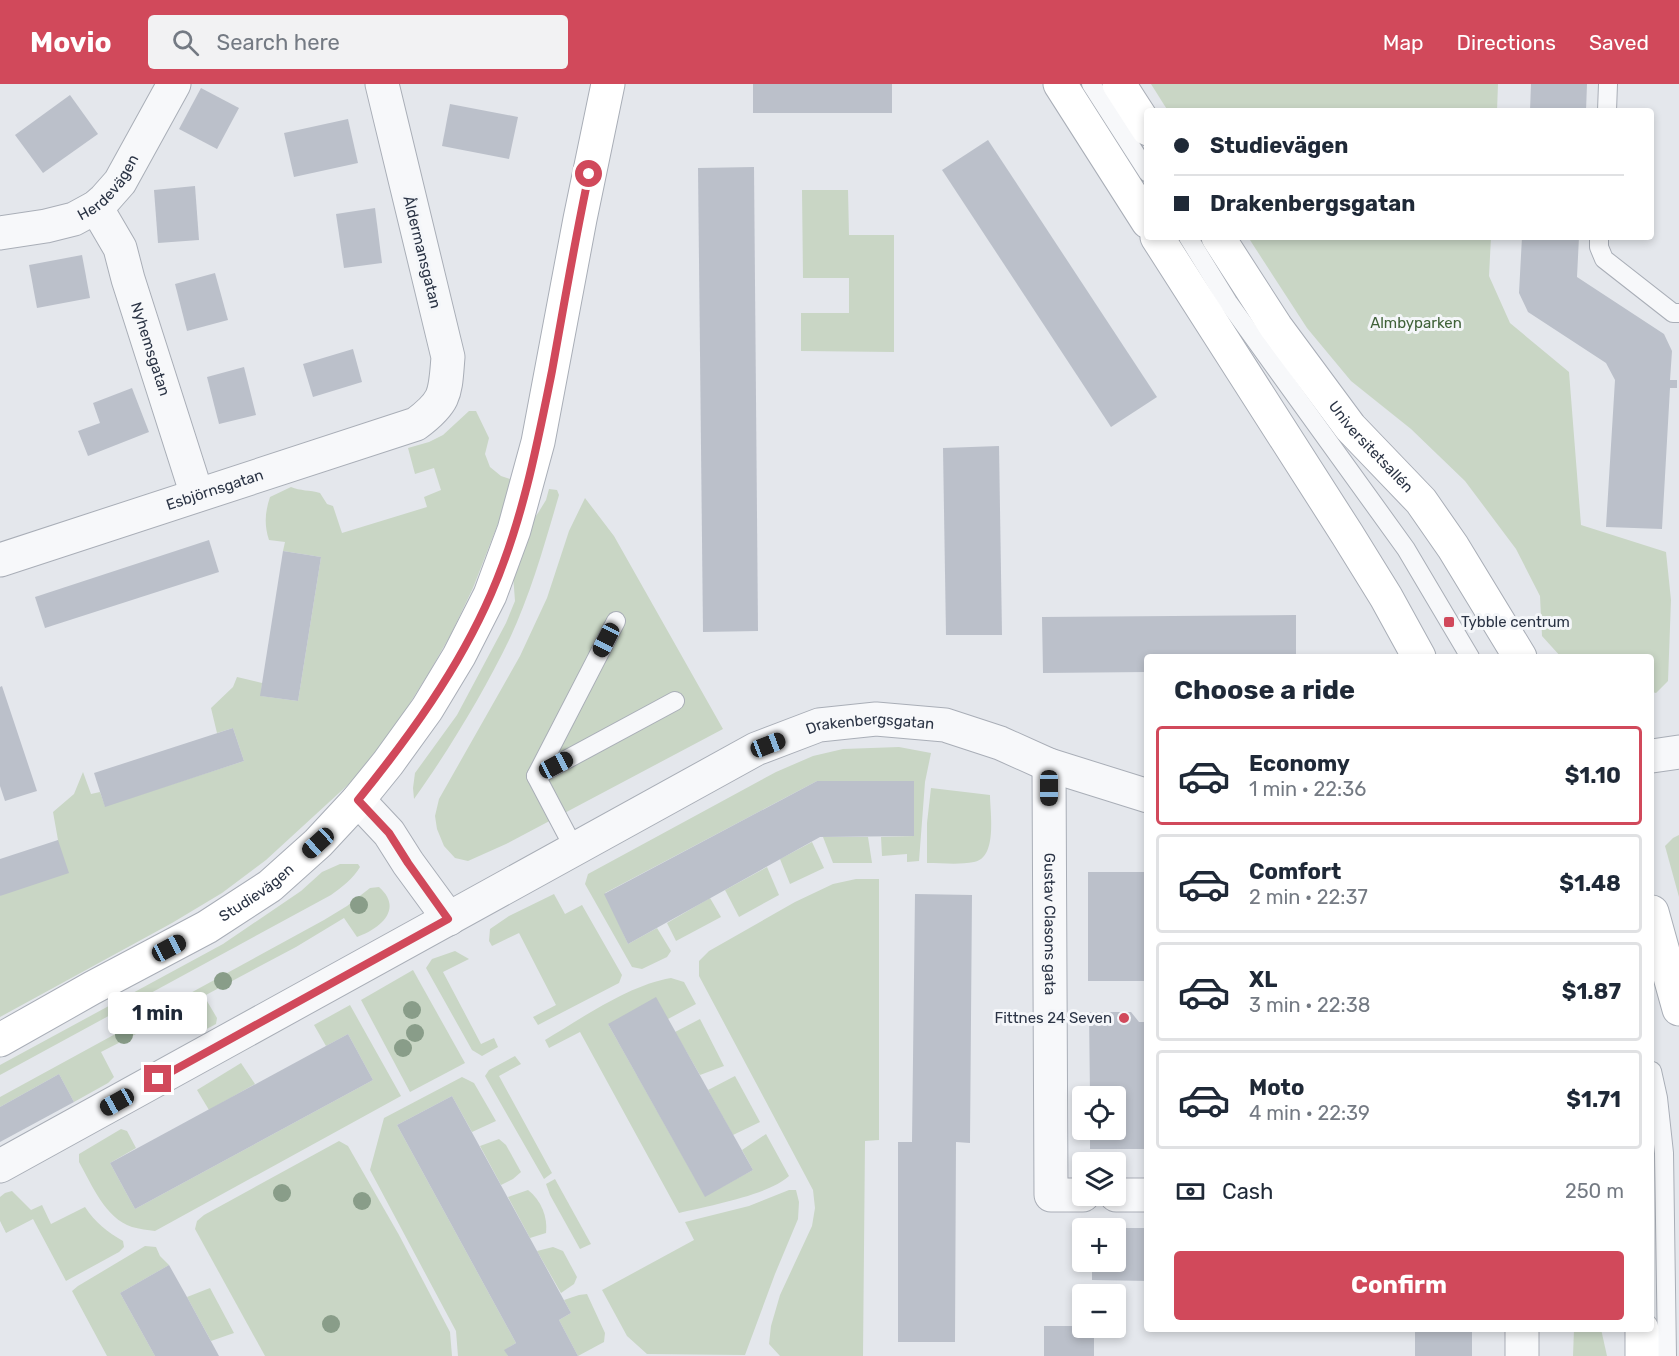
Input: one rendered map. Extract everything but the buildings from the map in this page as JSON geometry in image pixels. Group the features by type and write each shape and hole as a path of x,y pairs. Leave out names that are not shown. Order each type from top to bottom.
{"main road":[{"name":"Studievägen","path":"0,1040 207,927 270,886 318,843 358,800 427,709 459,656 490,595 514,530 538,442 608,84"},
{"path":"1060,84 1144,216"},
{"path":"1119,84 1144,123"},
{"path":"1159,240 1347,534 1417,654"},
{"name":"Universitetsallén","path":"1220,240 1276,327 1350,427 1421,501 1453,547 1518,654"},
{"path":"1654,919 1679,1009"},
{"path":"1642,1332 1642,1356"}],"street":[{"name":"Herdevägen","path":"0,233 74,219 96,207 120,182 174,84"},
{"name":"Åldermansgatan","path":"382,84 448,357 445,386 440,402 428,415"},
{"name":"Nyhemsgatan","path":"96,207 120,248 197,495"},
{"name":"Esbjörnsgatan","path":"0,560 416,424 428,415"},
{"name":"Drakenbergsgatan","path":"0,1166 756,749 819,725 876,720 945,725 1000,743 1049,765 1144,795"},
{"path":"1654,756 1679,752"},
{"name":"Gustav Clasons gata","path":"1049,765 1051,1195 1072,1195"},
{"path":"358,800 389,833 448,919"},
{"path":"1126,1195 1144,1195"},
{"path":"1522,1332 1522,1356"}],"lane":[{"path":"1091,84 1144,167"},
{"path":"1607,108 1608,84"},
{"path":"1190,240 1228,302 1406,549 1468,654"},
{"path":"1599,240 1604,260 1674,313 1679,313"},
{"path":"536,776 616,621"},
{"path":"536,776 675,701"},
{"path":"536,776 575,849"},
{"path":"1654,1080 1664,1153 1667,1356"}],"green space":[{"path":"1151,84 1498,84 1497,108 1166,108"},
{"path":"802,190 848,190 849,235 894,235 894,352 801,351 801,313 849,313 849,278 803,278"},
{"name":"Almbyparken","path":"1250,240 1491,240 1489,276 1510,323 1569,372 1581,525 1666,552 1671,600 1668,681 1656,693 1654,692 1654,654 1558,654 1542,636 1540,596 1516,549 1465,481 1411,429 1351,381 1307,328"},
{"path":"469,411 476,411 489,438 485,454 490,467 501,476 525,484 499,521 473,588 451,634 405,711 379,747 351,782 266,860 222,893 172,923 0,1017 0,896 58,840 53,812 74,794 83,772 91,794 100,792 105,806 244,761 233,728 217,733 211,708 233,687 237,677 262,683 261,696 298,701 321,557 283,551 285,542 269,540 266,518 270,497 291,487 320,493 327,504 333,506 342,533 427,507 424,497 441,490 434,468 415,474 408,448 443,435"},
{"path":"549,489 557,490 559,495 518,621 477,700 414,799 415,773 457,715 506,623 515,601 512,561 523,534 546,500"},
{"path":"585,498 614,536 723,729 506,844 468,861 455,858 444,846 437,829 435,816 439,799 520,656 547,598 569,531"},
{"path":"899,747 931,753 925,782 919,861 907,862 907,854 882,856 881,837 914,836 914,781 817,781 605,893 628,944 657,928 671,951 667,957 642,969 632,967 585,884 588,874 776,772 813,756 843,749"},
{"path":"931,788 990,795 990,844 982,859 962,863 927,863 927,823"},
{"path":"1679,835 1679,897 1665,846"},
{"path":"823,837 868,837 872,863 833,863"},
{"path":"812,842 824,868 790,884 780,859"},
{"path":"340,864 358,864 360,867 351,879 331,895 0,1075 0,1065 223,944 301,891 322,872"},
{"path":"767,867 779,895 739,917 725,890"},
{"path":"856,879 879,879 879,1140 865,1141 863,1356 780,1356 769,1344 771,1326 780,1295 812,1226 815,1208 813,1190 699,976 699,961 709,951 795,902 833,884"},
{"path":"379,887 386,895 389,910 386,917 374,929 357,937 344,918 296,947 204,996 217,1018 216,1024 194,1033 181,1011 101,1052 114,1077 108,1083 74,1102 59,1074 0,1107 0,1097 324,920 370,888"},
{"path":"554,894 565,914 582,905 622,975 619,983 538,1025 533,1017 556,1005 519,933 492,946 489,941 490,929 509,916"},
{"path":"710,898 721,917 676,941 667,923"},
{"path":"455,951 469,959 443,972 481,1044 494,1038 498,1047 482,1056 472,1050 426,968 432,959"},
{"path":"413,970 465,1063 410,1092 361,1000"},
{"path":"671,978 684,982 696,1004 668,1019 608,1024 705,1196 753,1170 742,1150 766,1134 789,1176 780,1183 753,1194 679,1213 580,1032 549,1048 545,1040 622,995"},
{"path":"350,1005 401,1096 155,1231 123,1223 107,1209 79,1162 79,1154 121,1129 127,1131 136,1148 110,1163 135,1209 373,1080 348,1034 326,1046 314,1025"},
{"path":"700,1019 724,1066 700,1075 675,1032"},
{"path":"515,1056 521,1064 499,1076 552,1173 544,1179 485,1076 489,1070"},
{"path":"241,1063 255,1084 209,1110 197,1090"},
{"path":"735,1076 760,1122 733,1135 708,1090"},
{"path":"462,1077 474,1083 496,1121 472,1132 452,1096 397,1125 516,1343 505,1350 508,1356 458,1356 456,1331 370,1170 384,1118"},
{"path":"499,1139 506,1145 521,1172 501,1185 480,1146"},
{"path":"339,1141 348,1146 399,1235 450,1332 452,1356 265,1356 195,1229 197,1221 204,1215"},
{"path":"555,1179 591,1244 580,1249 546,1184"},
{"path":"528,1190 540,1204 545,1215 546,1227 546,1233 530,1238 508,1197"},
{"path":"789,1190 796,1190 799,1202 798,1219 745,1355 647,1354 627,1336 602,1290 694,1240 685,1222 749,1206"},
{"path":"12,1191 31,1210 42,1205 51,1224 85,1207 102,1226 123,1241 124,1247 66,1281 33,1219 6,1233 0,1221 0,1197"},
{"path":"145,1246 156,1247 160,1256 169,1265 120,1293 155,1356 107,1356 72,1291"},
{"path":"553,1247 563,1251 577,1277 574,1284 561,1293 537,1251"},
{"path":"210,1288 234,1333 211,1341 187,1297"},
{"path":"587,1294 605,1333 604,1342 578,1356 559,1320 571,1313 564,1300"},
{"path":"1574,1332 1602,1332 1607,1356 1573,1356"}],"place":[{"name":"Tybble centrum","path":"1449,622"},
{"name":"Fittnes 24 Seven","path":"1124,1018"}],"route":[{"path":"158,1079 448,919 389,833 358,800 427,709 459,656 490,595 514,530 538,442 589,174"}]}
